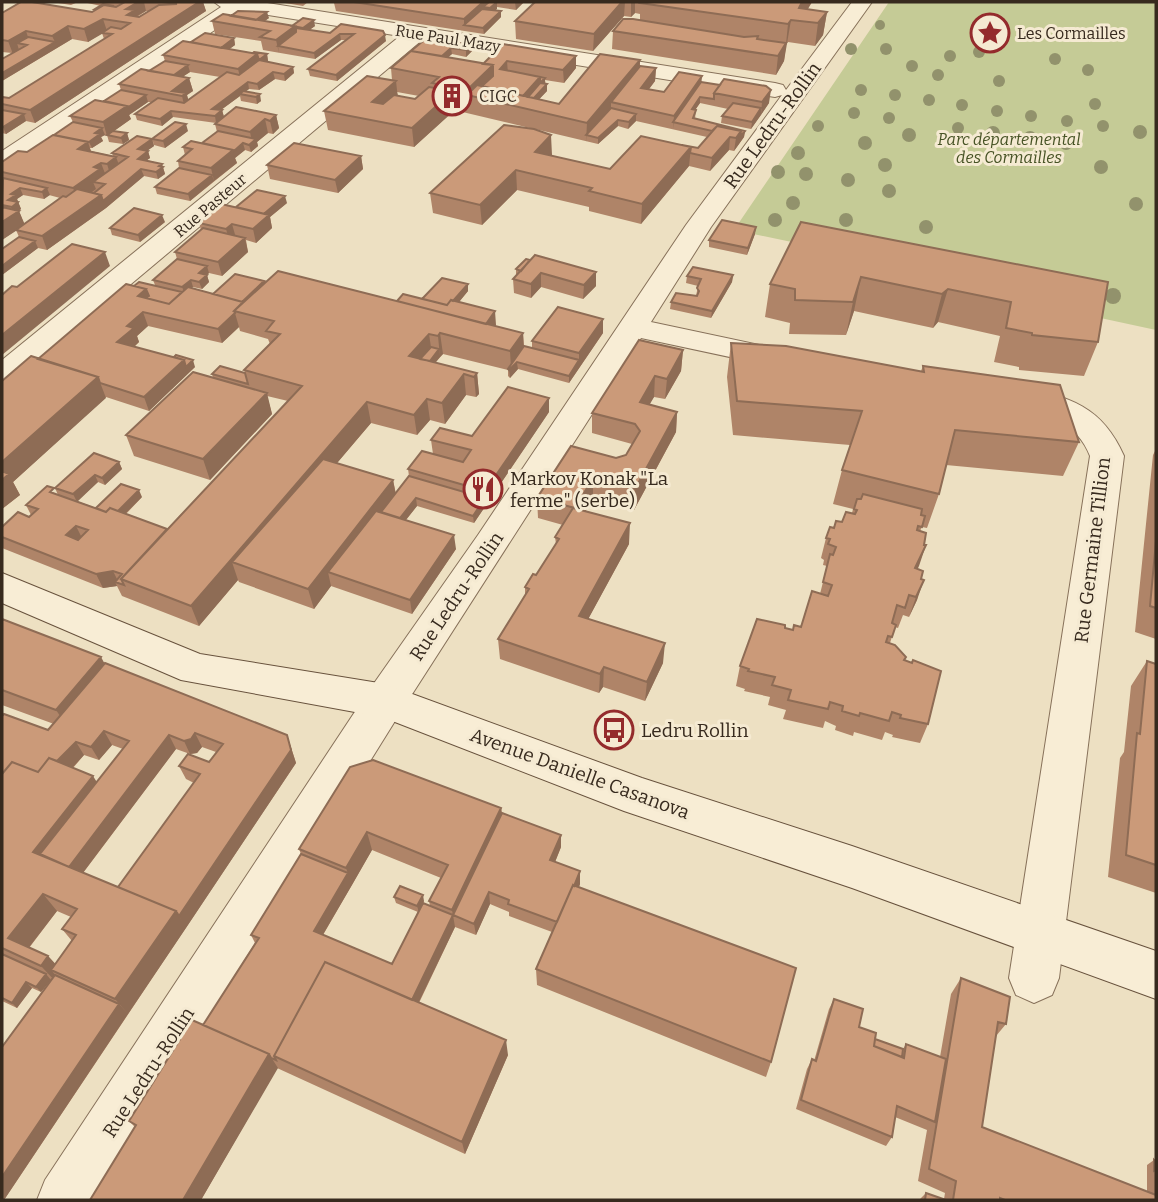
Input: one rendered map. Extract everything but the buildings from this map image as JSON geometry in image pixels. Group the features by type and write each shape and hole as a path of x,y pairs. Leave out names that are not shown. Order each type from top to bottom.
{"street":[{"name":"Rue Ledru-Rollin","path":"65,1200 385,701 699,225 862,2"},
{"name":"Rue Paul Mazy","path":"232,3 796,93"},
{"path":"2,162 232,3"},
{"name":"Rue Pasteur","path":"2,376 417,33"},
{"path":"632,327 811,364"},
{"name":"Rue Germaine Tillion","path":"990,393 1064,408 1089,425 1102,440 1107,456 1038,956"},
{"name":"Avenue Danielle Casanova","path":"2,587 195,668 385,701 640,797 852,867 1038,956 1156,975"}],"green space":[{"name":"Parc départemental des Cormailles","path":"889,2 1156,2 1156,330 859,266 863,257 734,230"}],"place":[{"name":"Les Cormailles","path":"990,33"},
{"name":"CIGC","path":"452,96"},
{"name":"Markov Konak \"La ferme\" (serbe)","path":"483,489"},
{"name":"Ledru Rollin","path":"614,730"}]}
